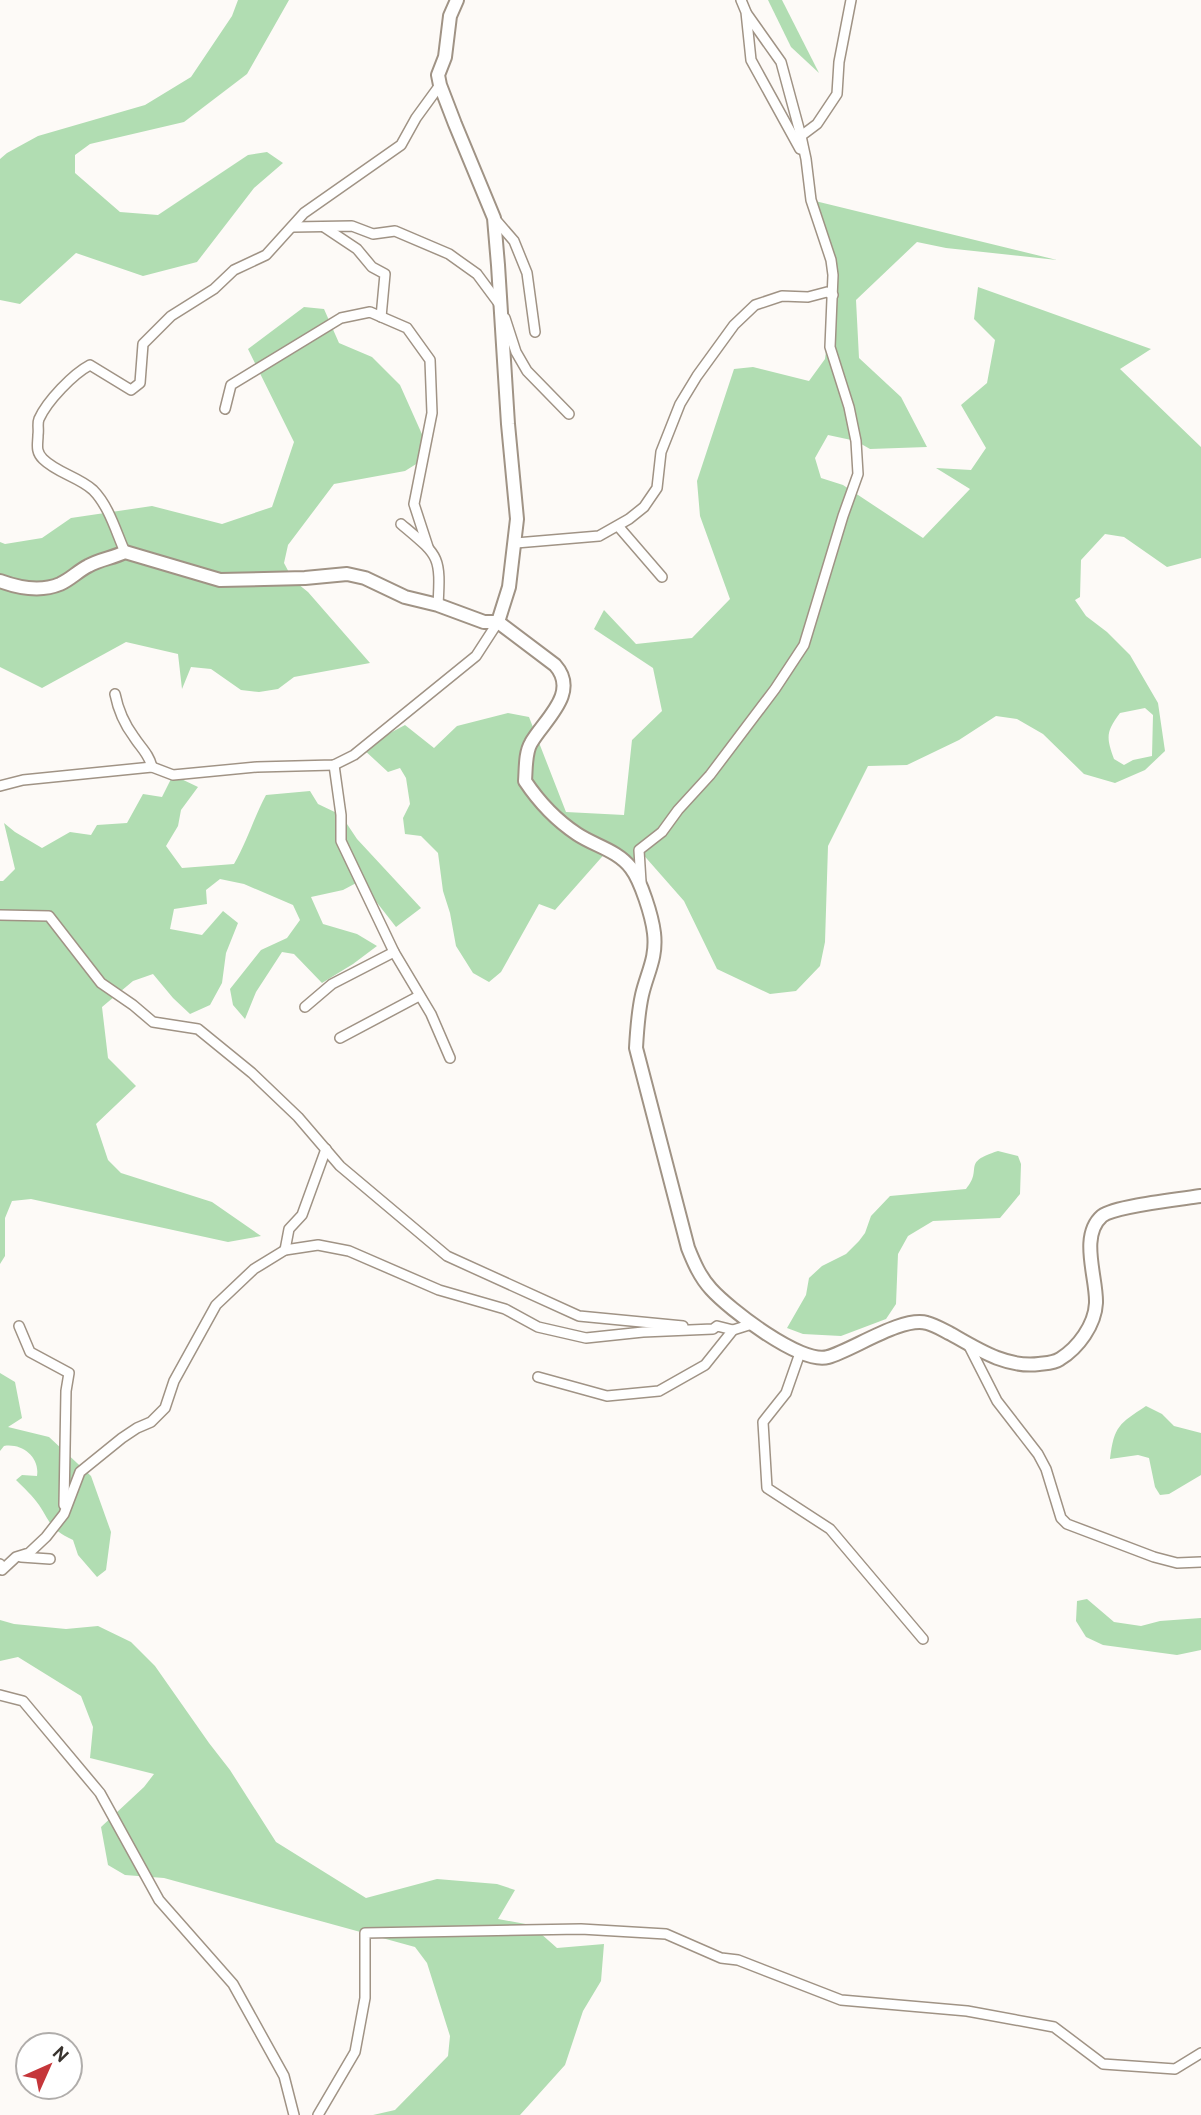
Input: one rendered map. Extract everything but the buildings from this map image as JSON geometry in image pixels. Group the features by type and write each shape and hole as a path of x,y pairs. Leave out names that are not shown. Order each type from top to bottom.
{"street":[{"path":"0,786 23,780 152,767 173,775 257,767 334,765 354,755 476,656 498,622 509,587 517,519 494,218 438,75 445,57 450,16 457,0"},
{"path":"741,0 746,12 780,62 801,136 811,200 831,260 833,295 830,347 849,407 856,441 858,474 804,645 710,775 662,832 639,850 642,887 654,933 654,962 643,992 636,1048 688,1248 695,1266 718,1297 752,1324 800,1353 812,1357 829,1357 915,1321 928,1323 1003,1361 1019,1365 1056,1362 1078,1344 1086,1333 1094,1312 1096,1302 1090,1243 1101,1217 1125,1208 1201,1196"},
{"path":"801,136 817,124 837,94 839,62 851,0"},
{"path":"746,12 751,60 806,159"},
{"path":"125,552 108,513 91,488 40,457 36,445 38,421 53,399 81,370 90,365 131,390 140,383 143,344 171,316 214,289 234,270 267,255 304,213 401,145 416,118 440,85"},
{"path":"494,218 514,241 527,273 535,332"},
{"path":"323,226 357,249 372,267 385,274 382,317"},
{"path":"293,227 352,226 373,234 395,231 449,254 477,274 501,306 516,352 527,371 569,414"},
{"path":"516,543 599,536 644,507 657,488 661,452 680,404 734,325 755,305 782,296 808,298 827,292 833,295"},
{"path":"225,409 231,384 341,318 370,312 407,328 430,360 432,413 414,504 428,547"},
{"path":"401,524 428,547 438,560 438,605"},
{"path":"618,526 662,577"},
{"path":"0,581 24,588 58,585 86,566 125,552 220,580 346,574 365,578 405,597 438,605 484,622 498,622 547,658 561,672 564,683 552,716 530,744 525,781 554,816 578,835 608,849 631,867 642,887"},
{"path":"115,694 119,710 134,738 144,748 152,767"},
{"path":"334,765 341,815 341,841 394,952 431,1014 450,1058"},
{"path":"0,915 50,916 101,983 153,1022 198,1029 252,1073 299,1117 340,1166 447,1256 579,1316 713,1329"},
{"path":"305,1007 332,984 394,952"},
{"path":"340,1038 419,996"},
{"path":"285,1250 289,1229 302,1215 326,1149"},
{"path":"0,1564 2,1570 16,1557 29,1553 46,1537 64,1514 80,1472 122,1438 151,1422 165,1408 174,1381 216,1305 254,1269 285,1250 318,1245 349,1251 439,1290 505,1309 538,1327 586,1338 713,1329 717,1326 733,1330 752,1324"},
{"path":"19,1326 30,1352 69,1373 66,1391 64,1514"},
{"path":"538,1377 607,1396 659,1391 705,1365 733,1330"},
{"path":"967,1343 997,1401 1038,1454 1046,1469 1061,1518 1067,1524 1154,1557 1177,1563 1201,1562"},
{"path":"800,1353 786,1393 763,1422 767,1488 830,1529 923,1639"},
{"path":"16,1557 50,1559"},
{"path":"0,1695 23,1701 100,1793 159,1900 233,1984 285,2076 294,2115"},
{"path":"318,2115 355,2052 365,1998 365,1933 581,1929 666,1934 721,1958 738,1960 841,2000 967,2011 1054,2027 1103,2064 1175,2069 1201,2053"}],"green space":[{"path":"238,0 289,0 247,74 184,122 90,144 75,155 75,173 120,212 158,215 248,155 267,152 283,163 254,188 197,262 143,276 76,253 20,304 0,300 0,159 38,136 145,105 191,77 232,16"},
{"path":"768,0 782,0 819,73 791,47"},
{"path":"811,200 1057,260 946,248 917,242 856,300 859,358 901,397 927,447 870,449 856,441 828,435 815,458 821,478 843,485 923,538 970,489 936,468 971,470 986,448 961,405 987,383 995,340 974,319 978,287 1151,349 1120,369 1201,447 1201,558 1167,567 1124,537 1105,534 1081,560 1080,597 1075,600 1086,616 1130,655 1158,703 1165,751 1145,770 1115,783 1084,774 1043,734 1017,719 996,716 959,740 907,765 868,766 828,846 825,942 820,966 796,991 770,994 717,969 684,901 640,851 642,887 608,850 555,910 539,904 501,972 489,982 473,973 456,946 443,891 438,853 421,836 405,834 403,818 410,804 406,778 400,768 388,772 362,748 405,725 434,748 457,726 508,713 529,717 566,812 624,815 632,740 662,711 653,668 594,629 604,610 636,644 692,638 730,599 700,516 697,481 734,369 753,367 809,381 825,359 833,275","holes":["1145,708 1153,715 1152,756 1124,765 1114,759 1109,735 1120,713"]},
{"path":"304,307 324,309 339,343 372,357 400,385 425,441 421,461 405,471 334,484 288,545 284,563 293,580 308,592 370,663 294,677 278,689 259,692 241,690 211,669 191,667 182,689 178,654 126,642 42,688 0,667 0,542 5,544 42,538 71,518 152,506 222,524 272,507 294,442 248,349"},
{"path":"173,775 198,787 181,810 178,826 166,846 182,868 234,864 266,795 310,791 318,804 341,815 357,839 421,908 396,927 360,881 343,890 311,897 323,924 357,934 377,946 322,983 294,954 282,952 256,992 245,1019 233,1005 230,989 261,950 287,938 300,920 293,905 244,884 220,879 206,890 207,904 174,909 170,929 202,935 223,911 238,923 226,953 222,983 210,1005 190,1014 153,974 133,981 102,1007 108,1058 136,1086 96,1124 108,1160 121,1173 212,1202 261,1236 228,1242 31,1199 12,1201 5,1218 5,1256 0,1264 0,881 15,869 4,823 42,848 70,832 91,835 97,825 127,823 143,794 162,797"},
{"path":"998,1151 1018,1156 1021,1164 1020,1194 1000,1218 933,1221 908,1236 898,1254 896,1304 886,1319 841,1336 803,1334 787,1328 806,1295 809,1278 822,1266 846,1254 859,1241 871,1216 890,1196 966,1189 971,1182 976,1163 986,1155"},
{"path":"0,1373 15,1382 22,1418 8,1427 49,1437 91,1476 111,1532 106,1570 97,1577 78,1555 73,1540 49,1522 37,1502 16,1480 22,1475 37,1476 33,1457 17,1447 4,1446 0,1451"},
{"path":"1146,1406 1162,1414 1174,1426 1201,1433 1201,1475 1169,1494 1160,1495 1155,1487 1149,1458 1138,1455 1110,1459 1119,1427"},
{"path":"1087,1599 1114,1622 1141,1626 1160,1621 1201,1618 1201,1650 1177,1655 1103,1645 1086,1637 1076,1621 1077,1601"},
{"path":"0,1620 66,1629 98,1626 131,1642 155,1666 230,1770 276,1842 366,1898 437,1879 497,1884 515,1890 498,1919 531,1925 557,1948 604,1944 601,1981 583,2011 565,2065 520,2115 373,2115 395,2110 448,2056 450,2036 427,1963 415,1947 164,1878 125,1875 108,1865 101,1827 144,1787 154,1774 90,1758 93,1727 81,1696 18,1657 0,1661"}]}
